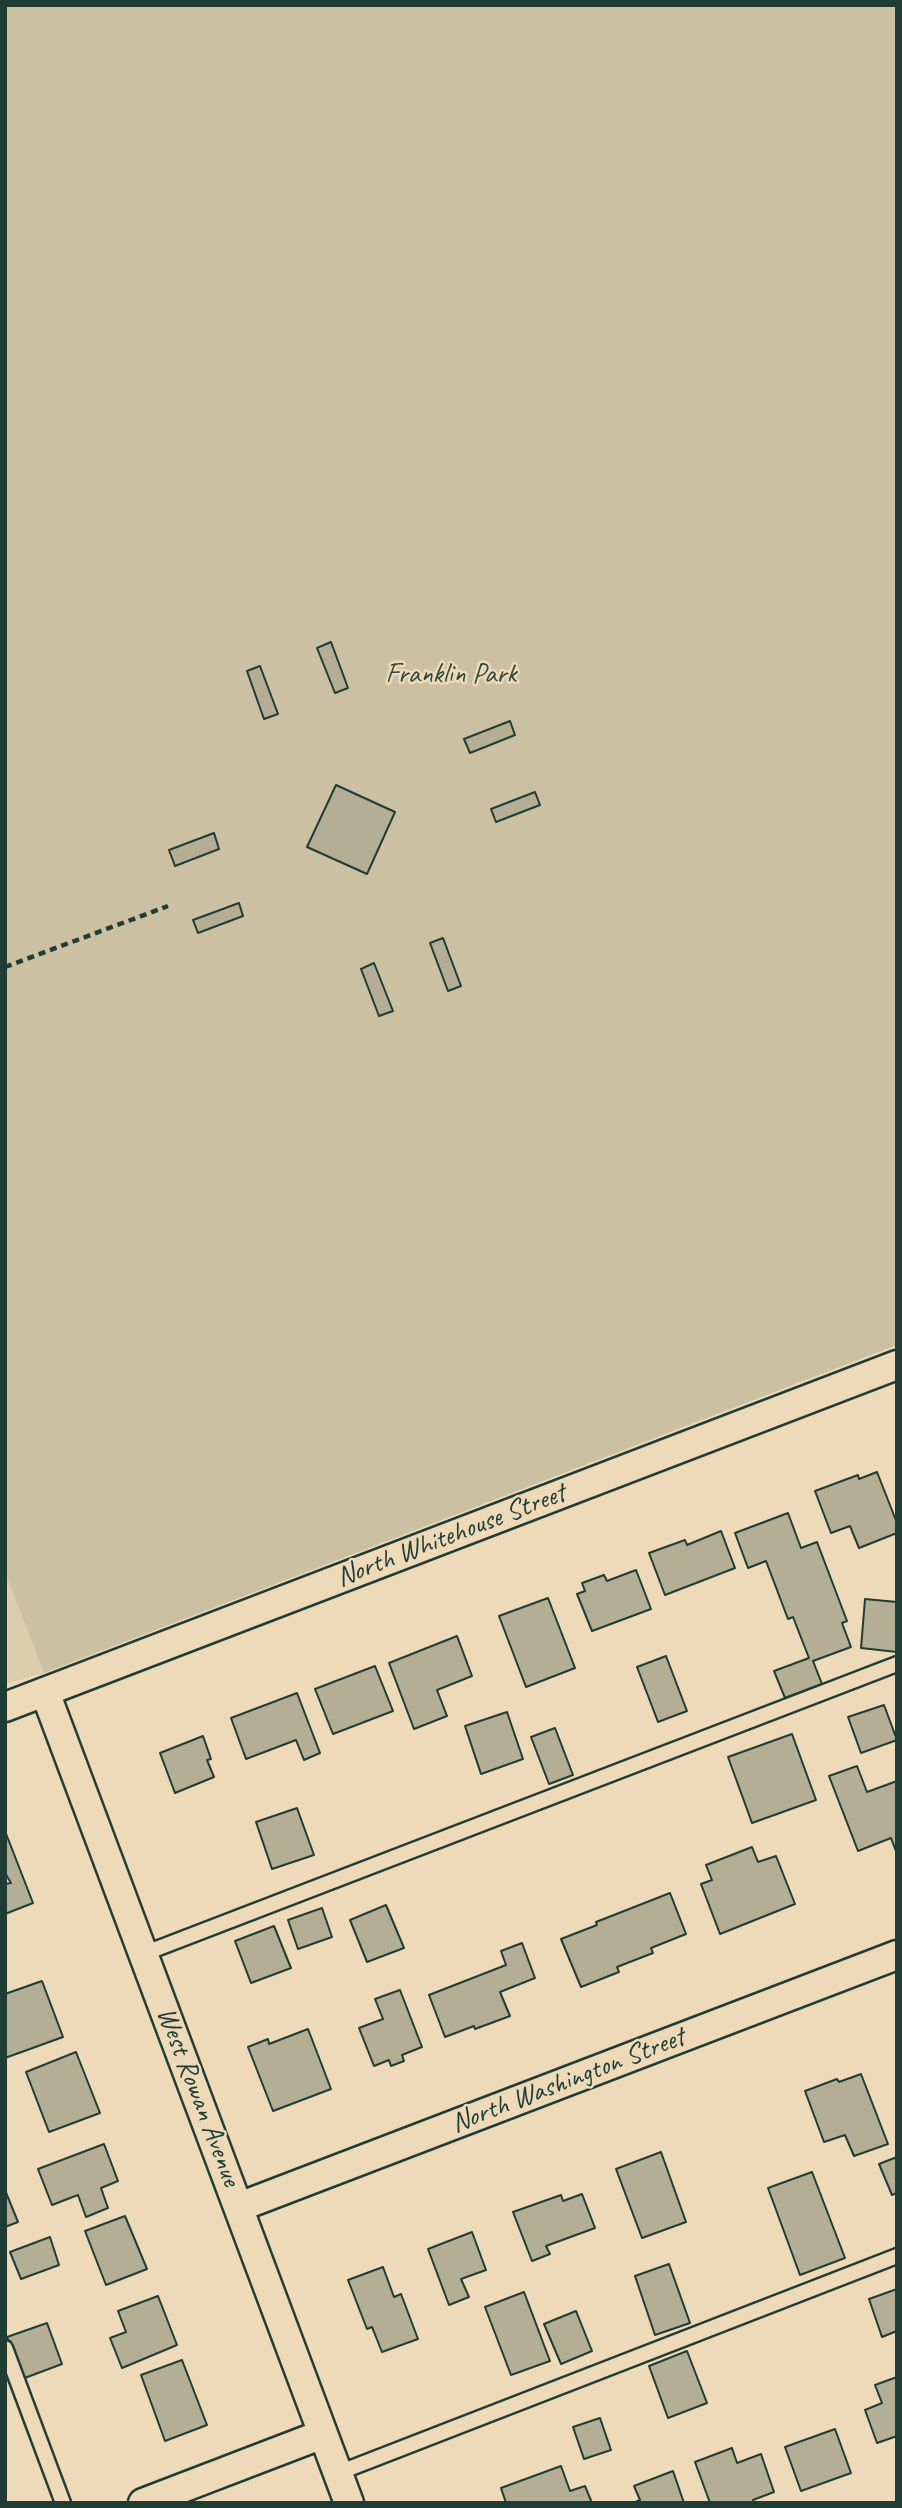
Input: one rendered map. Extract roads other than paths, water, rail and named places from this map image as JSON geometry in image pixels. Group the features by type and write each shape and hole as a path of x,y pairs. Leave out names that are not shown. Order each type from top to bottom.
{"street":[{"name":"North Whitehouse Street","path":"5,1707 897,1365"},
{"name":"West Rowan Avenue","path":"44,1692 349,2503"},
{"name":"North Washington Street","path":"239,2207 897,1955"},
{"path":"143,2503 323,2434"}],"lane":[{"path":"144,1954 897,1664"},
{"path":"338,2473 897,2256"},
{"path":"5,2348 63,2503"}],"park label":[{"name":"Franklin Park","path":"451,675"}]}
